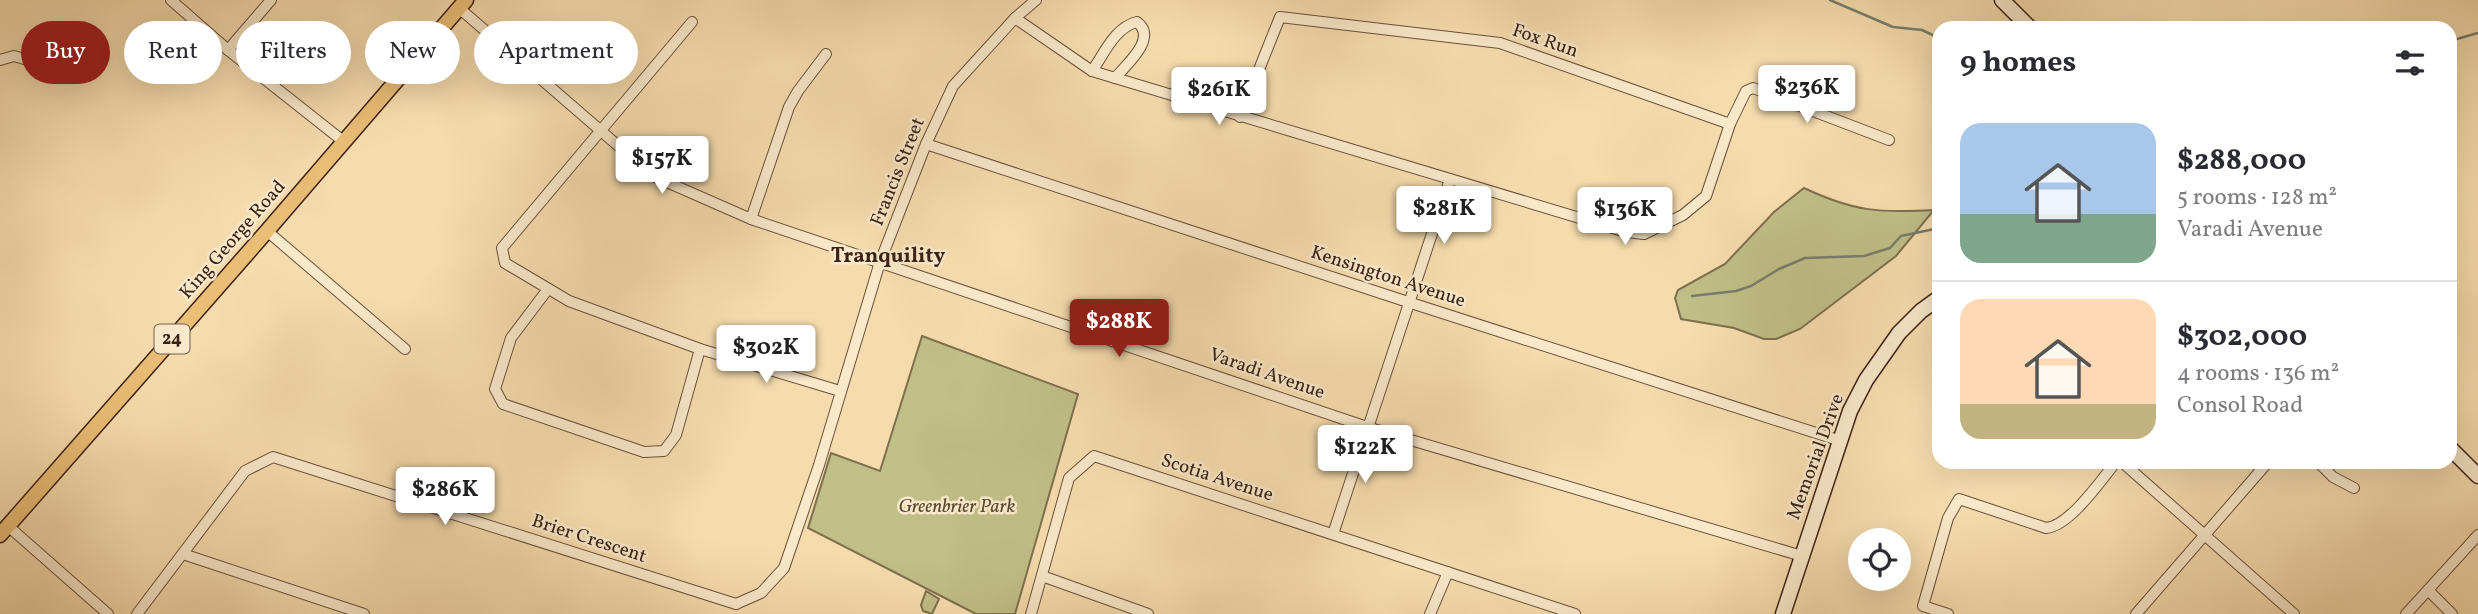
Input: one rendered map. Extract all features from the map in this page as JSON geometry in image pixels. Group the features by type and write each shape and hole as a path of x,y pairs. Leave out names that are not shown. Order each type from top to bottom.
{"main road":[{"path":"2002,0 2023,21"},
{"name":"King George Road","path":"4,530 463,4"},
{"name":"Memorial Drive","path":"1783,614 1850,411 1881,357 1899,333 1932,303"},
{"path":"2457,455 2478,475"}],"street":[{"path":"171,0 228,50 342,141"},
{"path":"228,50 271,0"},
{"name":"Francis Street","path":"734,609 761,593 784,568 819,466 880,262 926,144 953,86 1015,18 1036,0"},
{"name":"Varadi Avenue","path":"463,4 599,131 653,176 751,219 1367,427 1802,556"},
{"name":"Fox Run","path":"1240,117 1280,17 1500,43 1730,124"},
{"path":"1015,18 1092,71 1626,232 1644,234 1684,215 1706,196 1730,124 1746,92 1753,89 1889,140"},
{"path":"692,22 502,248 505,263 569,301 700,349 840,391"},
{"path":"1092,71 1116,35 1127,24 1136,22 1143,27 1145,34 1142,44 1115,78"},
{"path":"751,219 789,107 826,54"},
{"path":"0,60 14,56 21,58"},
{"name":"Kensington Avenue","path":"926,144 1841,441"},
{"path":"1334,534 1450,179"},
{"path":"267,231 405,349"},
{"path":"548,289 511,338 495,388 503,404 523,412 644,452 664,451 676,435 700,349"},
{"name":"Scotia Avenue","path":"1031,614 1069,478 1094,456 1575,614"},
{"name":"Brier Crescent","path":"137,614 245,471 273,457 734,609"},
{"path":"1948,614 1923,606 1948,518 1959,499 2046,528 2054,527 2068,517 2110,469"},
{"path":"2130,469 2294,614"},
{"path":"2136,614 2262,469"},
{"path":"2325,469 2333,477 2354,488"},
{"path":"4,530 108,614"},
{"path":"2406,614 2478,535"},
{"path":"183,554 363,614"},
{"path":"1430,614 1448,572"},
{"path":"1042,576 1148,614"},
{"path":"2428,590 2452,614"}],"green space":[{"path":"1804,188 1838,202 1868,209 1932,210 1896,256 1800,329 1776,339 1764,339 1734,328 1681,319 1675,298 1678,290 1725,264 1774,212"},
{"name":"Greenbrier Park","path":"922,336 1078,394 1015,614 976,614 808,528 831,453 880,471"},
{"path":"926,591 939,599 932,614 923,611 921,605"}],"waterway":[{"path":"1830,0 1893,27 1922,30 1932,35"},
{"path":"2457,39 2478,33"},
{"path":"1692,296 1736,291 1751,286 1779,269 1805,258 1864,256 1890,248 1901,236 1932,229"}],"district":[{"name":"Tranquility","path":"888,256"}]}
